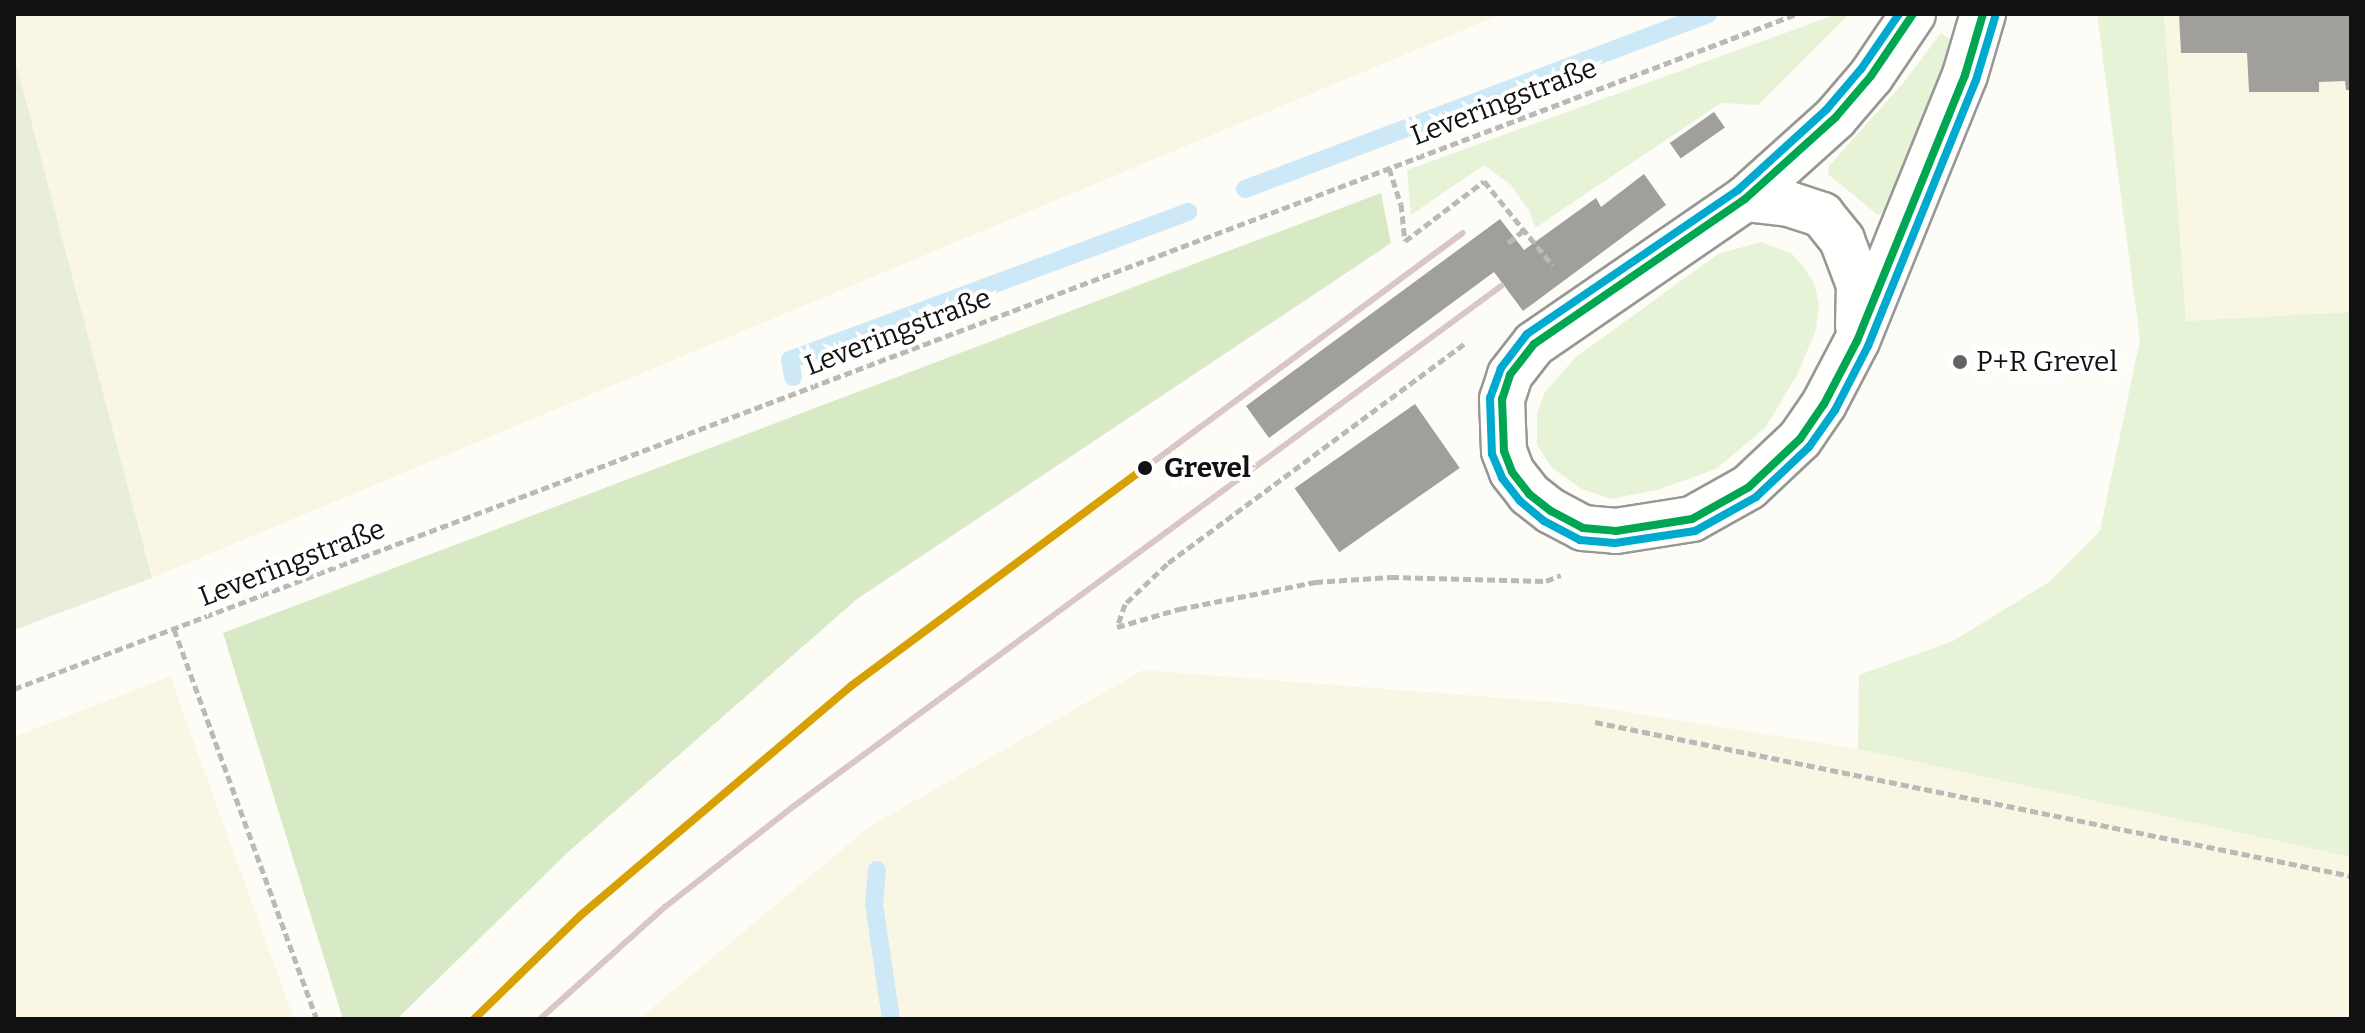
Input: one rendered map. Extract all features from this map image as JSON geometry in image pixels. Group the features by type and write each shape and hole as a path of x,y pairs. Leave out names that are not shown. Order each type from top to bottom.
{"lane":[{"path":"1913,14 1871,76 1835,118 1745,199 1534,344 1510,375 1502,399 1501,427 1504,451 1512,472 1529,494 1583,528 1616,531 1692,519 1749,487 1800,439 1824,404 1857,341 1965,75 1983,14"},
{"path":"1745,199 1789,204 1822,215 1842,240 1859,285 1857,341"}],"path":[{"name":"Leveringstraße","path":"14,689 1797,14"},
{"path":"1389,168 1401,204 1405,241 1484,181 1559,274"},
{"path":"1508,243 1524,230"},
{"path":"1472,338 1167,564 1125,604 1117,627 1179,609 1315,582 1391,577 1546,581 1569,571 1579,561 1583,528"},
{"path":"174,629 317,1019"},
{"path":"1595,722 2351,876"}],"shaded area":[{"path":"14,14 1502,14 152,578 14,56"},
{"path":"2164,14 2351,14 2351,312 2186,321"},
{"path":"1143,670 1579,704 1858,749 2351,857 2351,1019 639,1019 869,827"},
{"path":"170,676 294,1019 14,1019 14,737"}],"green space":[{"path":"1837,14 1849,14 1758,105 1721,103 1535,228 1530,212 1511,185 1484,165 1411,215 1407,170"},
{"path":"2097,14 2164,14 2186,321 2351,312 2351,857 1858,749 1859,675 1953,641 2049,582 2100,531 2140,340"},
{"path":"1941,33 1952,41 1887,211 1878,215 1829,175 1828,167 1904,82"},
{"path":"14,56 152,578 14,630"},
{"path":"1381,193 1391,243 857,599 566,854 397,1019 343,1019 223,633"},
{"path":"1761,242 1792,254 1804,267 1815,285 1819,305 1816,330 1797,375 1765,428 1716,469 1657,490 1611,499 1582,489 1552,468 1537,445 1537,413 1545,392 1576,357 1718,254"}],"building":[{"path":"2179,14 2351,14 2351,90 2346,90 2345,81 2319,82 2319,92 2249,92 2247,53 2181,53"},
{"path":"1714,112 1725,128 1681,159 1670,143"},
{"path":"1644,174 1666,205 1523,311 1494,272 1269,438 1246,406 1500,219 1524,250 1596,198 1601,207"},
{"path":"1415,404 1460,468 1339,552 1295,488"}],"waterway":[{"path":"1245,189 1708,14"},
{"path":"793,377 790,360 1188,212"},
{"path":"877,870 874,904 891,1019"}],"railway":[{"path":"1145,468 1463,233"},
{"path":"540,1019 665,907 794,806 1501,286"}],"transit line":[{"path":"1899,14 1861,69 1826,110 1738,190 1527,334 1501,368 1490,398 1492,454 1502,478 1520,501 1544,521 1580,540 1615,543 1695,531 1756,497 1809,447 1835,410 1868,346 1976,80 1995,17"},
{"path":"1913,14 1871,76 1835,118 1745,199 1534,344 1510,375 1502,399 1504,451 1512,472 1529,494 1551,511 1583,528 1616,531 1692,519 1749,487 1800,439 1824,404 1857,341 1965,75 1983,14"},
{"path":"474,1019 581,915 851,686 1145,468"}],"place":[{"name":"P+R Grevel","path":"1960,362"},
{"name":"Grevel","path":"1145,468"}]}
